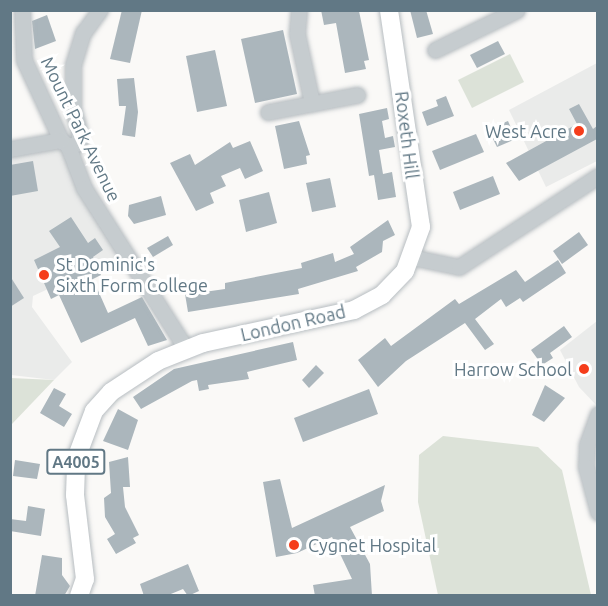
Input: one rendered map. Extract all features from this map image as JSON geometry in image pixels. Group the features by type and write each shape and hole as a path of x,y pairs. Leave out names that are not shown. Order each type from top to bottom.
{"main road":[{"name":"Roxeth Hill","path":"389,10 421,226 411,257"},
{"name":"London Road","path":"79,596 85,579 75,495 83,434 111,392 158,361 186,349 349,312 394,285 411,257"}],"street":[{"name":"Mount Park Avenue","path":"21,10 24,60 84,189 186,349"},
{"path":"10,149 78,143 74,65 83,33 100,10"},
{"path":"299,10 297,34 312,104"},
{"path":"435,50 517,10"},
{"path":"268,112 357,95"},
{"path":"411,257 459,267 597,176"},
{"path":"597,414 586,445 586,467 597,512"}],"shaded area":[{"path":"510,54 524,82 472,108 458,80"},
{"path":"597,63 597,161 546,187 509,110"},
{"name":"St Dominic's Sixth Form College","path":"59,145 84,197 121,255 33,296 32,307 72,362 54,380 11,375 11,154"},
{"name":"Harrow School","path":"597,321 597,406 579,387 560,350"},
{"path":"10,378 54,380 11,425"},
{"path":"443,436 538,447 562,470 591,595 438,595 418,502 419,455"}],"building":[{"path":"122,10 142,10 130,63 110,59"},
{"path":"321,10 359,11 369,60 364,61 366,69 345,73 336,23 324,25"},
{"path":"410,10 426,10 433,34 417,38"},
{"path":"47,15 56,41 35,49 32,21"},
{"path":"283,30 297,94 255,103 241,39"},
{"path":"498,41 505,54 477,68 470,55"},
{"path":"215,50 227,106 197,112 186,56"},
{"path":"134,78 138,112 135,137 122,135 126,106 119,106 117,79"},
{"path":"446,96 454,116 427,126 422,112 438,106 436,100"},
{"name":"West Acre","path":"579,104 593,129 597,126 597,139 519,181 506,163 577,124 569,109"},
{"path":"387,108 389,119 382,121 385,138 393,136 395,147 379,150 383,174 392,172 396,197 378,200 374,175 369,176 359,114"},
{"path":"299,121 310,155 306,156 307,164 284,169 275,126"},
{"path":"508,121 516,139 497,147 488,129"},
{"path":"476,134 484,152 440,170 432,151"},
{"path":"250,141 263,171 245,179 240,168 221,176 226,186 210,193 214,203 196,211 170,163 190,154 195,165 230,142 233,148"},
{"path":"33,161 38,191 10,196 10,165"},
{"path":"493,176 500,194 460,210 453,192"},
{"path":"330,178 336,207 312,212 306,183"},
{"path":"269,192 277,223 246,232 239,200"},
{"path":"161,196 166,215 134,224 128,216 129,205"},
{"path":"71,217 88,243 95,238 103,250 93,257 101,275 93,279 108,313 142,297 167,340 148,346 135,318 81,343 59,295 51,299 34,260 60,247 49,231"},
{"path":"388,220 395,235 383,241 382,252 356,267 358,271 298,289 299,294 188,312 184,288 196,287 197,293 225,289 225,283 302,268 301,263 333,253 335,262 354,254 350,247"},
{"path":"579,232 588,245 562,264 553,251"},
{"path":"168,236 173,245 153,257 147,248"},
{"path":"558,260 566,273 523,302 520,298 506,307 501,299 475,319 494,344 485,350 465,323 406,361 378,387 358,360 385,338 391,346 455,299 459,304 516,270 525,282"},
{"path":"10,276 24,298 10,307"},
{"path":"564,326 572,337 550,353 553,358 542,365 531,350"},
{"path":"293,342 297,360 247,372 249,379 208,385 209,389 199,391 197,380 192,381 141,409 133,397 174,369"},
{"path":"316,365 324,373 309,388 302,380"},
{"path":"545,385 565,398 544,422 532,415"},
{"path":"54,388 66,394 59,406 72,414 64,427 40,413"},
{"path":"369,389 378,414 303,442 294,418"},
{"path":"118,409 138,420 128,450 103,441"},
{"path":"128,457 130,487 123,487 125,507 139,535 133,538 136,543 116,554 107,539 115,534 105,517 104,498 111,493 109,462"},
{"path":"15,460 40,464 37,479 13,476"},
{"name":"Cygnet Hospital","path":"280,479 292,528 385,485 381,501 384,511 350,527 370,564 372,596 315,596 313,585 352,579 332,537 297,553 276,557 263,482"},
{"path":"28,506 45,509 41,536 10,531 10,519 26,521"},
{"path":"42,555 62,558 62,575 70,586 64,596 35,596"},
{"path":"188,564 199,591 188,596 183,589 166,596 144,596 140,584"}],"place":[{"name":"West Acre","path":"579,131"},
{"name":"St Dominic's Sixth Form College","path":"44,275"},
{"name":"Harrow School","path":"584,369"},
{"name":"Cygnet Hospital","path":"294,545"}]}
